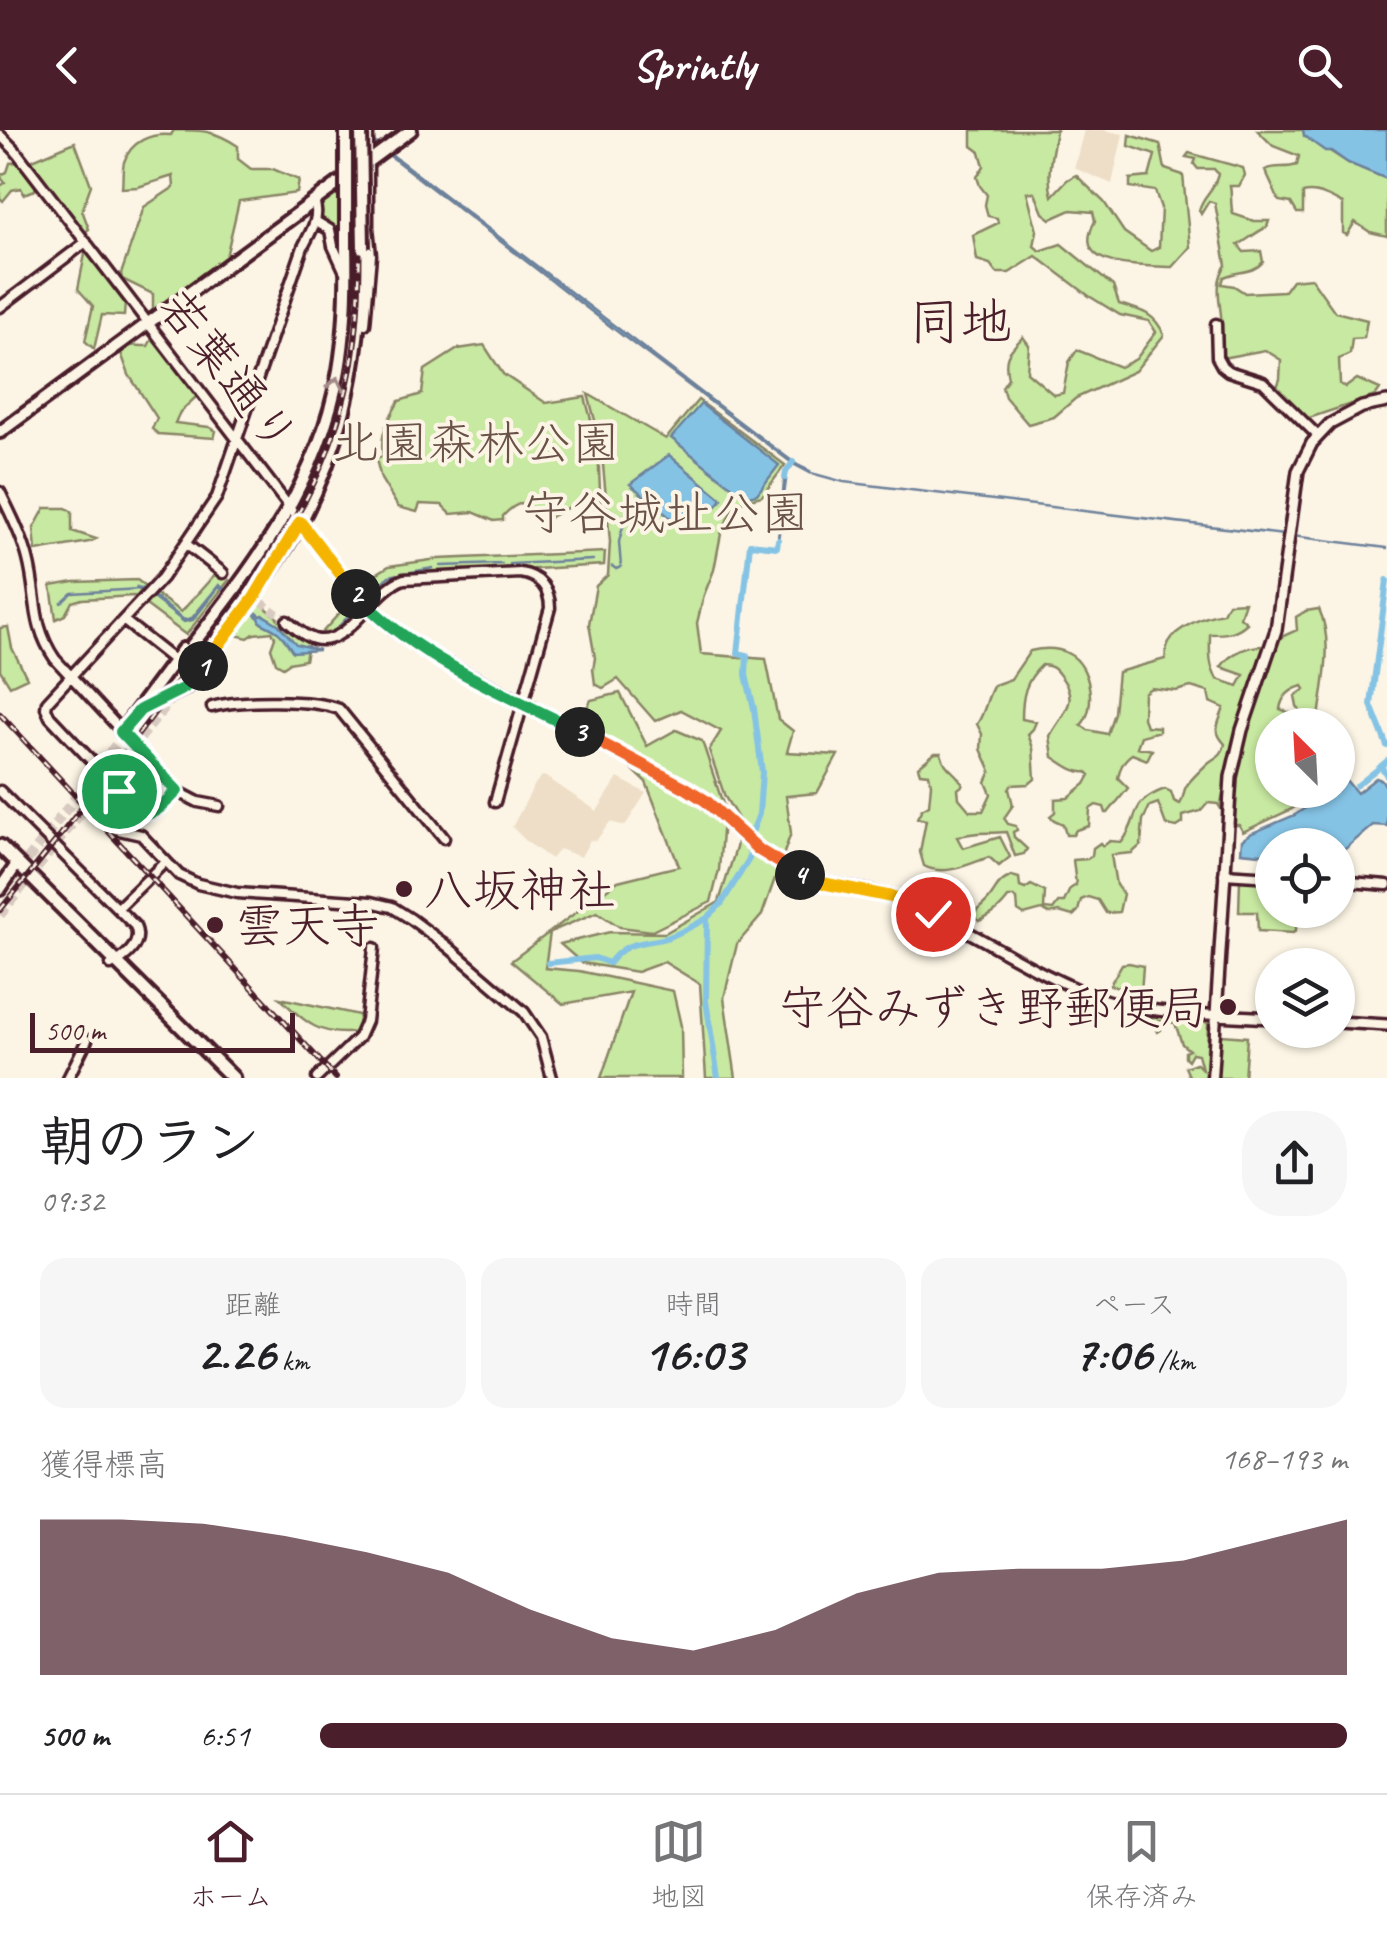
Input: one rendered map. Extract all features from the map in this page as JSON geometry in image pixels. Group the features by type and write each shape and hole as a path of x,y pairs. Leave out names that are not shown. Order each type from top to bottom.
{"highway":[{"path":"0,850 230,1078"}],"main road":[{"path":"121,732 245,576 290,508 312,462 340,367 346,295 346,130"},
{"path":"0,432 411,130"},
{"path":"134,715 179,692 195,672 275,565 328,464 350,392 361,314 366,135"},
{"path":"1255,1017 1216,1015 1228,812 1238,746 1272,642 1300,464 1330,424 1348,412 1387,402"},
{"path":"0,889 16,866"},
{"path":"1355,1023 1387,1025"}],"street":[{"name":"若葉通り","path":"0,135 356,594 397,632 426,652 686,788 706,801 759,850 798,875 908,902 1103,999 1155,1011 1216,1015"},
{"path":"365,324 372,255 366,135"},
{"path":"177,791 156,811 145,814 136,810 47,711 46,705 49,697 144,598 220,491 315,221 314,202"},
{"path":"315,221 330,230 343,251"},
{"path":"0,307 86,242"},
{"path":"1216,324 1217,356 1222,366 1263,382 1318,436"},
{"path":"0,492 28,555 36,620 55,659 177,791 198,802 219,806"},
{"path":"186,544 223,572"},
{"path":"287,622 308,637 329,640 341,634 398,580 520,573 533,576 546,589 550,608 495,802"},
{"path":"123,620 195,672"},
{"path":"212,708 236,703 288,702 339,708 444,838"},
{"path":"113,785 99,804 115,829 141,835 185,879 224,891 352,900 392,907 447,946 524,1012 542,1037 552,1078"},
{"path":"0,791 135,926 138,938 134,946 114,963"},
{"path":"118,908 166,861"},
{"path":"1224,874 1255,876"},
{"path":"1355,882 1387,884"},
{"path":"318,1078 362,1032 374,948"},
{"path":"1212,1078 1216,1015"},
{"path":"68,1078 87,1040"}],"shaded area":[{"path":"1084,130 1123,134 1112,184 1074,168"},
{"path":"542,776 597,811 618,778 646,793 625,826 610,822 596,841 590,840 581,857 559,849 551,859 512,827"}],"green space":[{"path":"174,130 215,134 238,146 238,159 251,169 273,169 299,180 297,193 239,201 226,257 153,314 153,294 122,279 121,274 144,207 174,187 173,176 122,188 123,168 127,155 137,144 156,135 171,135"},
{"path":"972,130 1058,130 1050,164 1052,196 1076,175 1104,202 1124,232 1151,251 1159,247 1161,208 1155,191 1130,187 1130,179 1149,177 1155,155 1129,146 1130,135 1160,144 1165,169 1183,175 1190,247 1172,267 1128,265 1100,257 1092,249 1089,237 1095,221 1093,212 1071,210 1051,219 1043,213 1035,193 1027,192 1037,231 1034,246 1040,251 1061,244 1113,286 1119,304 1146,314 1164,335 1135,371 1076,398 1054,417 1028,424 1005,397 1002,387 1008,378 1008,355 1023,337 1029,345 1027,372 1054,395 1063,393 1069,362 1077,350 1120,367 1136,359 1156,332 1149,321 1120,315 1036,256 1009,273 997,273 990,264 977,260 973,235 998,223 997,218 988,216 987,195 977,177 984,166 980,152 972,146"},
{"path":"1257,130 1303,130 1348,163 1387,179 1387,236 1370,232 1355,222 1347,235 1343,233 1343,204 1324,195 1303,193 1303,213 1297,213 1291,203 1279,201 1265,170 1297,165 1299,156 1273,146"},
{"path":"75,142 91,185 82,210 89,229 84,233 30,161"},
{"path":"1189,153 1243,168 1245,175 1239,186 1230,186 1233,214 1269,221 1267,227 1238,245 1244,252 1261,251 1263,262 1224,277 1222,284 1245,293 1284,291 1292,280 1311,278 1335,312 1367,320 1364,338 1352,339 1350,354 1339,359 1340,384 1346,387 1357,379 1380,389 1375,396 1306,419 1277,387 1281,360 1265,350 1222,358 1219,289 1226,265 1215,203 1209,201 1201,214 1199,210 1218,174 1214,169 1198,169 1196,159 1186,157"},
{"path":"17,162 36,184 35,190 24,194 21,188 12,190 3,201 0,186 5,183 0,175 7,172 10,163"},
{"path":"342,187 340,244 335,244 333,228 319,218 325,200"},
{"path":"85,254 89,254 125,303 124,316 102,315 94,349 85,341 93,306 78,289"},
{"path":"153,337 197,396 180,412 175,423 209,427 216,431 214,438 158,434 152,429 157,418 129,375 121,353 131,346 148,346"},
{"name":"北園森林公園","path":"484,345 503,374 546,403 585,397 598,446 601,513 591,504 590,496 542,521 525,504 510,509 503,520 494,521 473,512 451,514 442,505 420,504 417,512 398,507 381,479 376,459 383,456 384,434 392,414 399,401 422,394 425,370 458,349"},
{"name":"守谷城址公園","path":"588,394 666,439 698,400 785,465 762,496 733,507 721,534 697,623 701,654 766,659 778,719 793,731 787,752 838,755 817,793 786,796 791,833 762,915 737,944 724,998 736,1078 706,1078 700,984 664,962 637,972 582,963 560,944 610,932 665,933 719,902 740,822 725,797 709,750 721,731 681,710 655,721 618,679 603,688 595,684 589,624 596,586 608,575 610,542 601,443"},
{"path":"45,508 66,508 72,512 72,531 96,539 36,551 34,528"},
{"path":"605,552 604,565 398,577 350,622 318,637 373,576 389,566 438,559"},
{"path":"218,571 229,580 186,635 134,596 82,599 72,602 65,615 56,619 51,586 137,580 181,612"},
{"path":"254,597 309,640 305,660 283,667 276,663 271,648 275,637 272,632 248,638 235,635"},
{"path":"1245,602 1240,617 1247,623 1230,633 1210,634 1211,662 1217,679 1238,686 1244,675 1221,667 1241,650 1267,646 1231,754 1221,803 1224,814 1218,804 1208,803 1201,811 1183,816 1183,823 1177,827 1166,825 1158,803 1150,806 1143,820 1141,845 1132,853 1111,855 1116,885 1123,894 1119,912 1106,913 1098,900 1088,897 1081,900 1073,916 1042,910 1024,915 1018,911 1017,899 1009,897 984,919 979,921 973,916 998,885 1012,876 1019,878 1020,887 1031,885 1045,892 1044,909 1053,910 1076,885 1073,860 1092,856 1093,848 1100,843 1103,846 1110,841 1122,842 1136,811 1153,794 1165,789 1180,804 1188,783 1221,753 1225,744 1217,731 1224,708 1210,702 1208,692 1191,687 1176,691 1151,688 1144,693 1146,726 1159,727 1159,731 1141,736 1137,747 1152,750 1147,760 1129,756 1118,778 1128,788 1108,813 1096,805 1090,809 1089,826 1066,835 1063,824 1050,816 1055,812 1055,799 1068,798 1090,775 1053,757 1050,736 1067,708 1069,694 1056,670 1042,665 1028,683 1022,711 1022,719 1036,722 1028,734 1035,779 1029,784 1011,785 1013,805 1004,818 1016,826 1014,837 1027,849 1015,856 1006,832 969,834 957,837 963,848 1000,837 1010,857 999,866 989,857 948,870 924,866 920,852 926,820 917,818 929,805 931,784 929,774 920,773 918,767 935,753 941,753 963,785 958,789 959,798 970,811 983,811 991,794 986,782 991,771 981,749 982,734 977,724 994,685 1011,679 1030,651 1055,649 1076,660 1087,677 1090,698 1081,725 1107,734 1114,713 1118,672 1165,659 1168,644 1179,631 1223,613 1228,603"},
{"path":"1319,609 1326,635 1320,708 1298,708 1295,696 1305,689 1303,686 1287,694 1280,708 1255,708 1279,638 1297,630 1296,617"},
{"path":"8,627 12,648 27,678 10,686 0,670 0,628"},
{"path":"620,693 647,746 676,730 702,741 724,807 719,870 711,902 652,931 620,927 597,912 550,932 545,968 579,971 673,991 681,1026 682,1078 601,1078 631,992 563,1004 511,961 618,881 679,866 646,782 580,720 591,700"},
{"path":"1255,709 1255,808 1293,808 1243,832 1239,825 1231,825"},
{"path":"1240,879 1255,880 1255,912 1239,912"},
{"path":"1258,928 1296,928 1293,933"},
{"path":"1122,964 1143,966 1141,993 1110,985"},
{"path":"280,998 359,1015 358,1032 334,1032 314,1026"},
{"path":"1150,1014 1208,1024 1206,1078 1190,1078 1185,1067 1196,1063 1202,1069 1198,1054 1192,1053 1188,1060 1185,1057 1189,1050 1182,1044 1175,1023 1159,1021 1158,1032"},
{"path":"1221,1035 1247,1037 1244,1078 1217,1078"}],"water":[{"path":"348,130 378,144 793,463 810,471 793,464 787,473 777,548 785,473 792,463 377,146"},
{"path":"1303,130 1387,130 1387,179 1325,151 1304,136"},
{"path":"701,404 779,465 757,494 745,497 671,438"},
{"path":"669,455 722,499 717,506 688,513 675,522 630,484"},
{"path":"219,585 278,624 296,644 319,650 293,652 280,634 219,587 193,620 184,622 137,589 146,590 184,620 192,618"},
{"path":"1376,778 1382,780 1387,789 1387,826 1373,825 1355,840 1355,828 1264,828 1305,808 1355,808 1355,791 1357,793"},
{"path":"1255,832 1255,853 1241,852 1242,840"}],"waterway":[{"path":"726,412 796,464"},
{"path":"785,478 793,462"},
{"path":"811,473 844,482 1284,535"},
{"path":"612,566 621,567 619,542 627,510 648,499"},
{"path":"1292,536 1387,548"},
{"path":"718,1078 706,1001 707,918 722,903 749,859 751,835 759,814 762,772 746,675 747,655 738,653 750,544 777,547 778,540"},
{"path":"510,564 593,560"},
{"path":"441,566 502,564"},
{"path":"366,597 389,576 433,568"},
{"path":"1387,580 1371,705 1387,746"},
{"path":"61,603 72,593 140,589"},
{"path":"332,634 360,603"},
{"path":"1387,761 1381,766 1387,776"},
{"path":"1356,786 1381,766"},
{"path":"548,963 595,958 609,963 630,946 669,937 707,918"}],"tunnel":[{"path":"223,573 287,621"},
{"path":"0,896 173,670"},
{"path":"0,915 177,692"}],"railway":[{"path":"0,910 252,585 321,468 337,423 355,344 359,252 357,130"},
{"path":"0,714 336,1078"}],"place":[{"name":"八坂神社","path":"404,889"},
{"name":"雲天寺","path":"215,925"},
{"name":"守谷みずき野郵便局","path":"1228,1007"}],"district":[{"name":"同地","path":"960,321"}],"route":[{"path":"119,791 140,812 149,814 177,791 121,732 140,710 191,682 254,598 300,522 364,602 426,652 686,788 770,859 798,875 897,898 933,914"}]}
